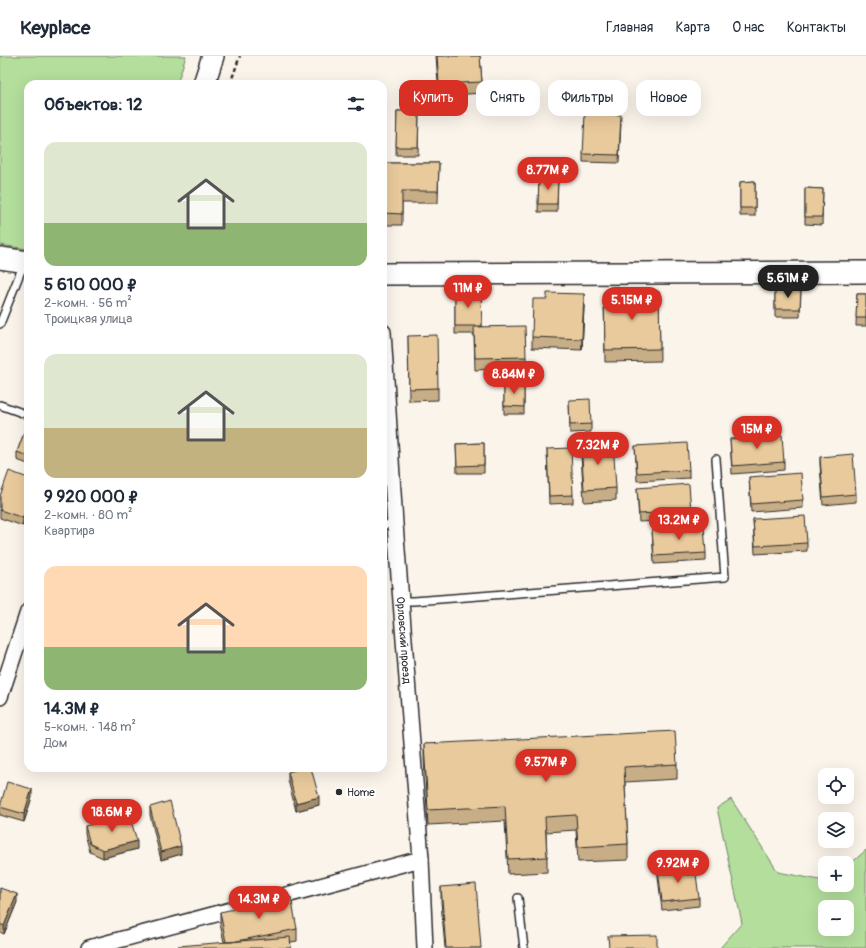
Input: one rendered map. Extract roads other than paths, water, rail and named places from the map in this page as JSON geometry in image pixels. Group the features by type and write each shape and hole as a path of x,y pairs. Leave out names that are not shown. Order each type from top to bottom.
{"main road":[{"path":"205,80 213,56"},
{"path":"0,258 24,262"},
{"path":"387,274 866,272"}],"street":[{"name":"Орловский проезд","path":"387,460 389,524 401,601 421,859 425,948"},
{"path":"0,697 24,624"},
{"path":"95,947 421,859"}],"lane":[{"path":"0,324 24,267"},
{"path":"0,405 24,414"},
{"path":"401,601 724,577 716,460"},
{"path":"518,898 524,948"}],"place":[{"name":"Home","path":"339,792"}]}
